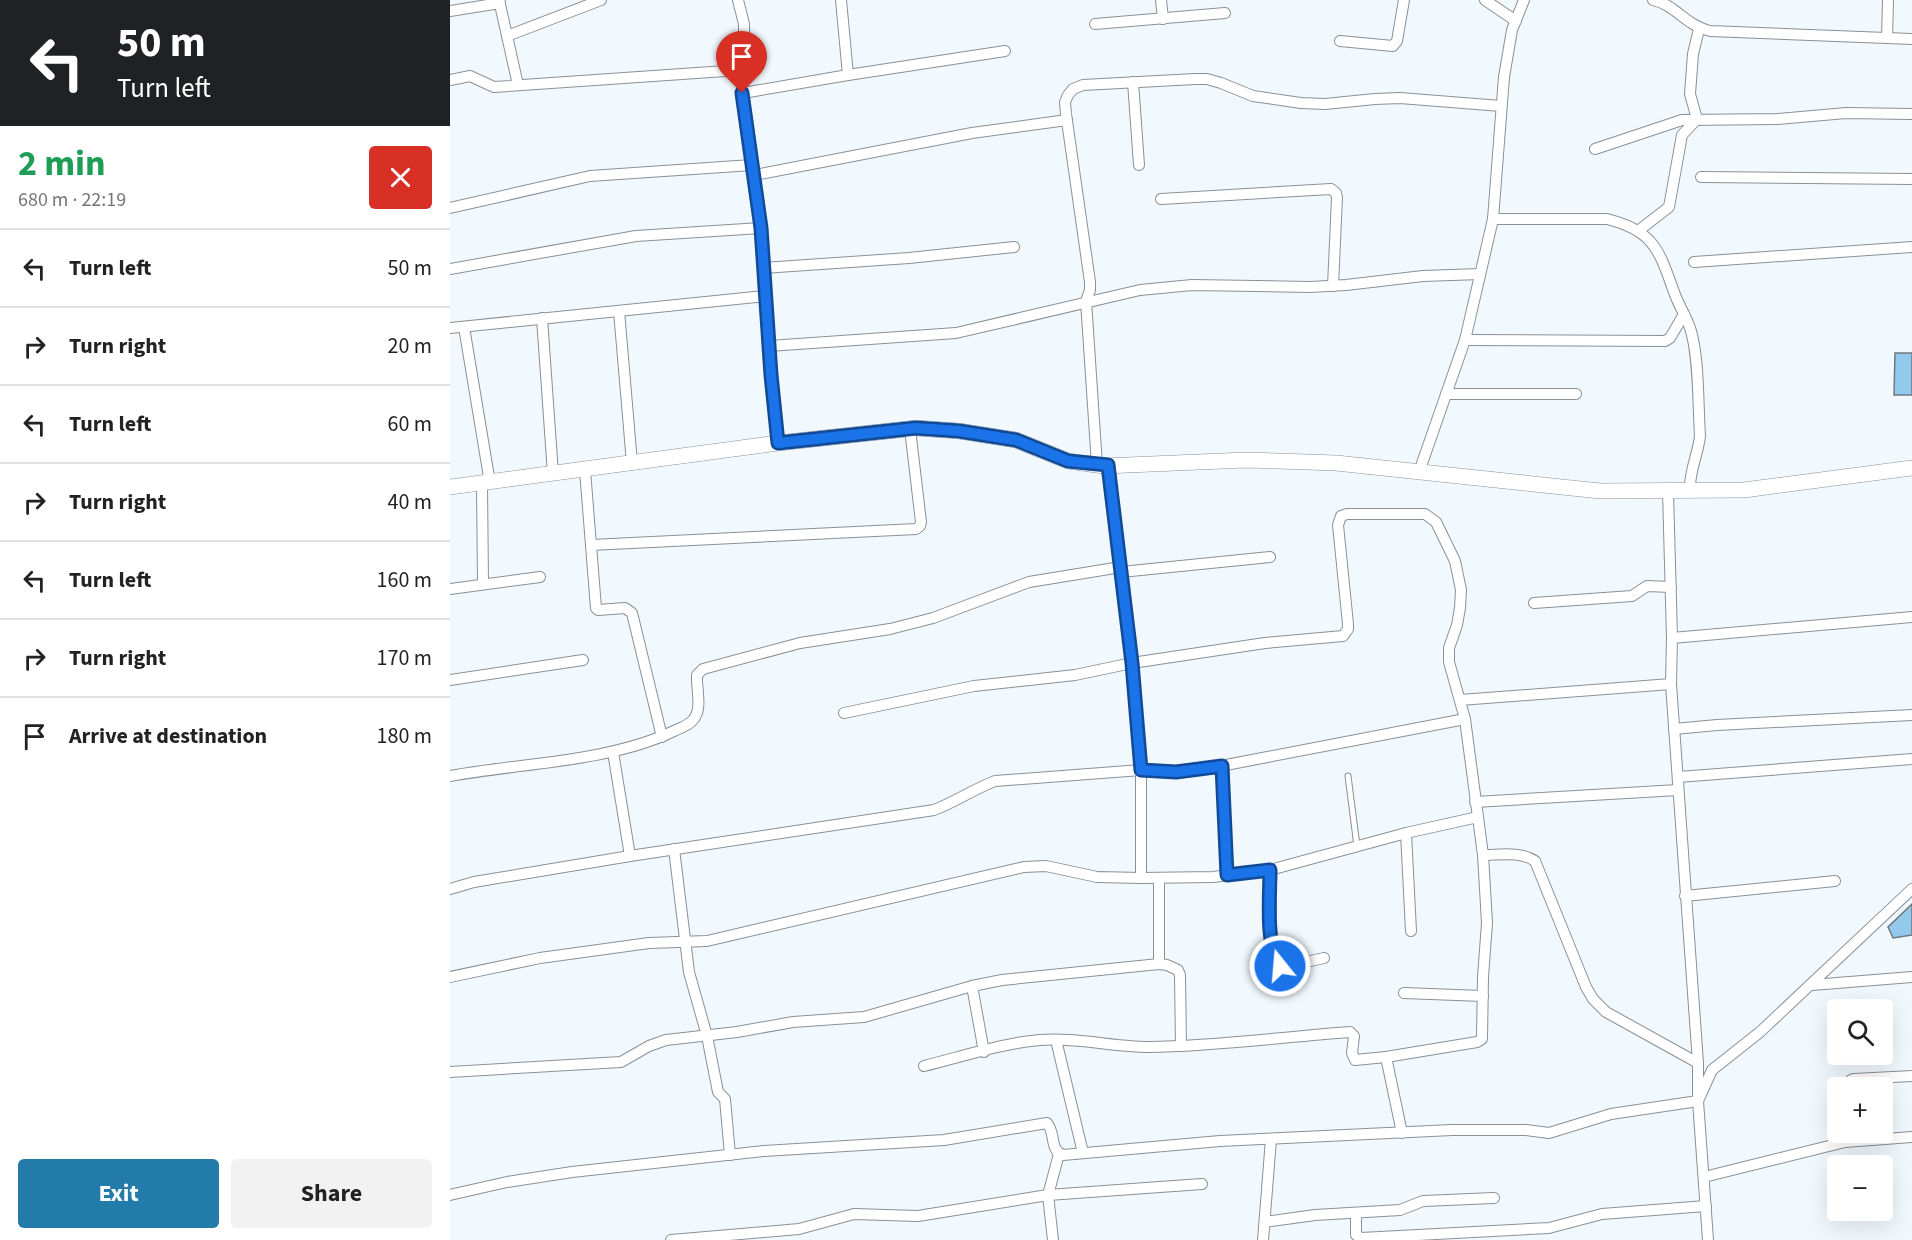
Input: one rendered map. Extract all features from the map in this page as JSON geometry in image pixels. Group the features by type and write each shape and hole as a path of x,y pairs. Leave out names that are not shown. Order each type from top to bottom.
{"street":[{"path":"507,36 601,0"},
{"path":"738,0 744,24 740,70 742,93 761,228 778,443"},
{"path":"841,0 848,75"},
{"path":"1161,0 1163,19"},
{"path":"1340,41 1394,46 1397,41 1404,0"},
{"path":"1485,0 1516,21"},
{"path":"1419,472 1465,340 1493,219 1504,77 1516,21 1524,0"},
{"path":"1653,0 1664,3 1689,24 1699,29 1912,39"},
{"path":"1887,38 1888,0"},
{"path":"450,11 500,2 518,85"},
{"path":"1095,24 1225,14"},
{"path":"1697,119 1690,94 1699,29"},
{"path":"742,93 1005,51"},
{"path":"450,80 470,76 494,87 740,70"},
{"path":"1141,878 1141,770 1132,663 1121,569 1103,465 1086,301 1090,282 1066,120 1065,102 1068,94 1073,89 1093,84 1207,79 1253,96 1301,103 1325,104 1400,99 1502,106"},
{"path":"1133,82 1139,165"},
{"path":"1595,149 1667,124 1697,119 1777,119 1846,113 1912,114"},
{"path":"1638,231 1669,207 1682,135 1697,119"},
{"path":"450,208 590,176 753,170 972,133 1066,120"},
{"path":"1701,177 1912,179"},
{"path":"1161,199 1331,189 1336,192 1337,198 1333,286"},
{"path":"1493,219 1599,218 1621,222 1638,231 1656,246 1692,333 1694,346 1700,436 1690,480 1690,490"},
{"path":"450,269 636,236 761,228"},
{"path":"763,268 909,258 1014,247"},
{"path":"1694,262 1912,247"},
{"path":"770,346 956,333 1140,290 1192,285 1333,286 1423,276 1480,274"},
{"path":"450,328 765,296"},
{"path":"619,311 632,464"},
{"path":"1465,340 1665,341 1670,338 1684,314"},
{"path":"542,318 553,474"},
{"path":"465,327 486,483 483,584"},
{"path":"1446,394 1576,394"},
{"path":"591,545 916,529 921,522 910,429"},
{"path":"450,488 778,443 910,429 959,431 1016,440 1068,461 1103,465 1246,460 1336,463 1600,491 1744,490 1912,468"},
{"path":"585,470 596,608 598,610 624,608 632,613 662,737"},
{"path":"1668,491 1671,684 1708,1240"},
{"path":"844,713 974,686 1075,675 1132,663 1265,643 1343,636 1348,629 1348,624 1338,525 1341,516 1347,514 1425,514 1436,522 1458,572 1461,590 1460,608 1449,648 1449,662 1465,719 1483,855 1487,923 1483,996 1484,1034 1480,1041 1355,1060 1352,1053 1354,1036 1350,1032 1188,1046 1123,1047 1056,1040 1022,1043 924,1066"},
{"path":"450,776 613,752 662,737 686,726 694,719 698,710 697,675 703,669 800,643 890,629 933,618 1029,582 1121,569 1270,557"},
{"path":"450,589 540,577"},
{"path":"1534,603 1632,596 1647,586 1671,587"},
{"path":"1672,638 1912,617"},
{"path":"450,680 583,660"},
{"path":"1460,700 1671,684"},
{"path":"1674,729 1912,715"},
{"path":"450,889 474,882 630,856 934,810 954,802 973,789 995,781 1141,770 1176,772 1222,766 1465,719"},
{"path":"613,752 630,856"},
{"path":"1678,777 1912,759"},
{"path":"1222,766 1227,875"},
{"path":"1475,802 1678,790"},
{"path":"450,977 540,958 650,944 707,942 1024,867 1047,866 1096,877 1159,878 1227,875 1270,870 1406,833 1478,817"},
{"path":"1406,833 1411,931"},
{"path":"674,849 688,972 707,1035 718,1092 725,1099 730,1155"},
{"path":"1483,855 1520,855 1535,861 1586,987 1593,999 1606,1012 1698,1064"},
{"path":"1270,870 1271,935 1278,964 1284,967 1324,958"},
{"path":"1159,878 1163,965"},
{"path":"1685,896 1835,881"},
{"path":"1698,1101 1712,1071 1812,985 1912,889"},
{"path":"450,1072 621,1062 658,1042 793,1022 864,1017 972,986 1034,977 1163,965 1178,970 1188,1046"},
{"path":"1812,985 1912,977"},
{"path":"972,986 984,1052"},
{"path":"1404,993 1483,996"},
{"path":"1056,1040 1083,1153"},
{"path":"1386,1057 1402,1133"},
{"path":"1893,1077 1912,1076"},
{"path":"1059,1154 1271,1139 1463,1130 1526,1130 1549,1133 1611,1114 1698,1101"},
{"path":"450,1195 540,1176 730,1155 944,1140 1047,1123 1051,1128 1055,1149 1059,1154"},
{"path":"1893,1137 1912,1137"},
{"path":"1263,1240 1271,1139"},
{"path":"1704,1177 1841,1143"},
{"path":"1053,1240 1048,1195 1059,1154"},
{"path":"671,1240 799,1229 854,1214 918,1216 1048,1195 1202,1184"},
{"path":"1265,1222 1308,1215 1400,1210 1423,1201 1494,1198"},
{"path":"1356,1214 1355,1238 1474,1236 1549,1227 1602,1214 1706,1206"}],"lane":[{"path":"1348,776 1357,846"}],"building":[{"path":"1895,353 1912,353 1912,395 1894,395"},
{"path":"1912,904 1912,935 1893,938 1888,927"}],"route":[{"path":"742,93 761,228 778,443 916,428 959,431 1016,440 1068,461 1108,465 1132,663 1141,770 1176,772 1222,766 1227,875 1270,870 1272,947 1280,966"}]}
